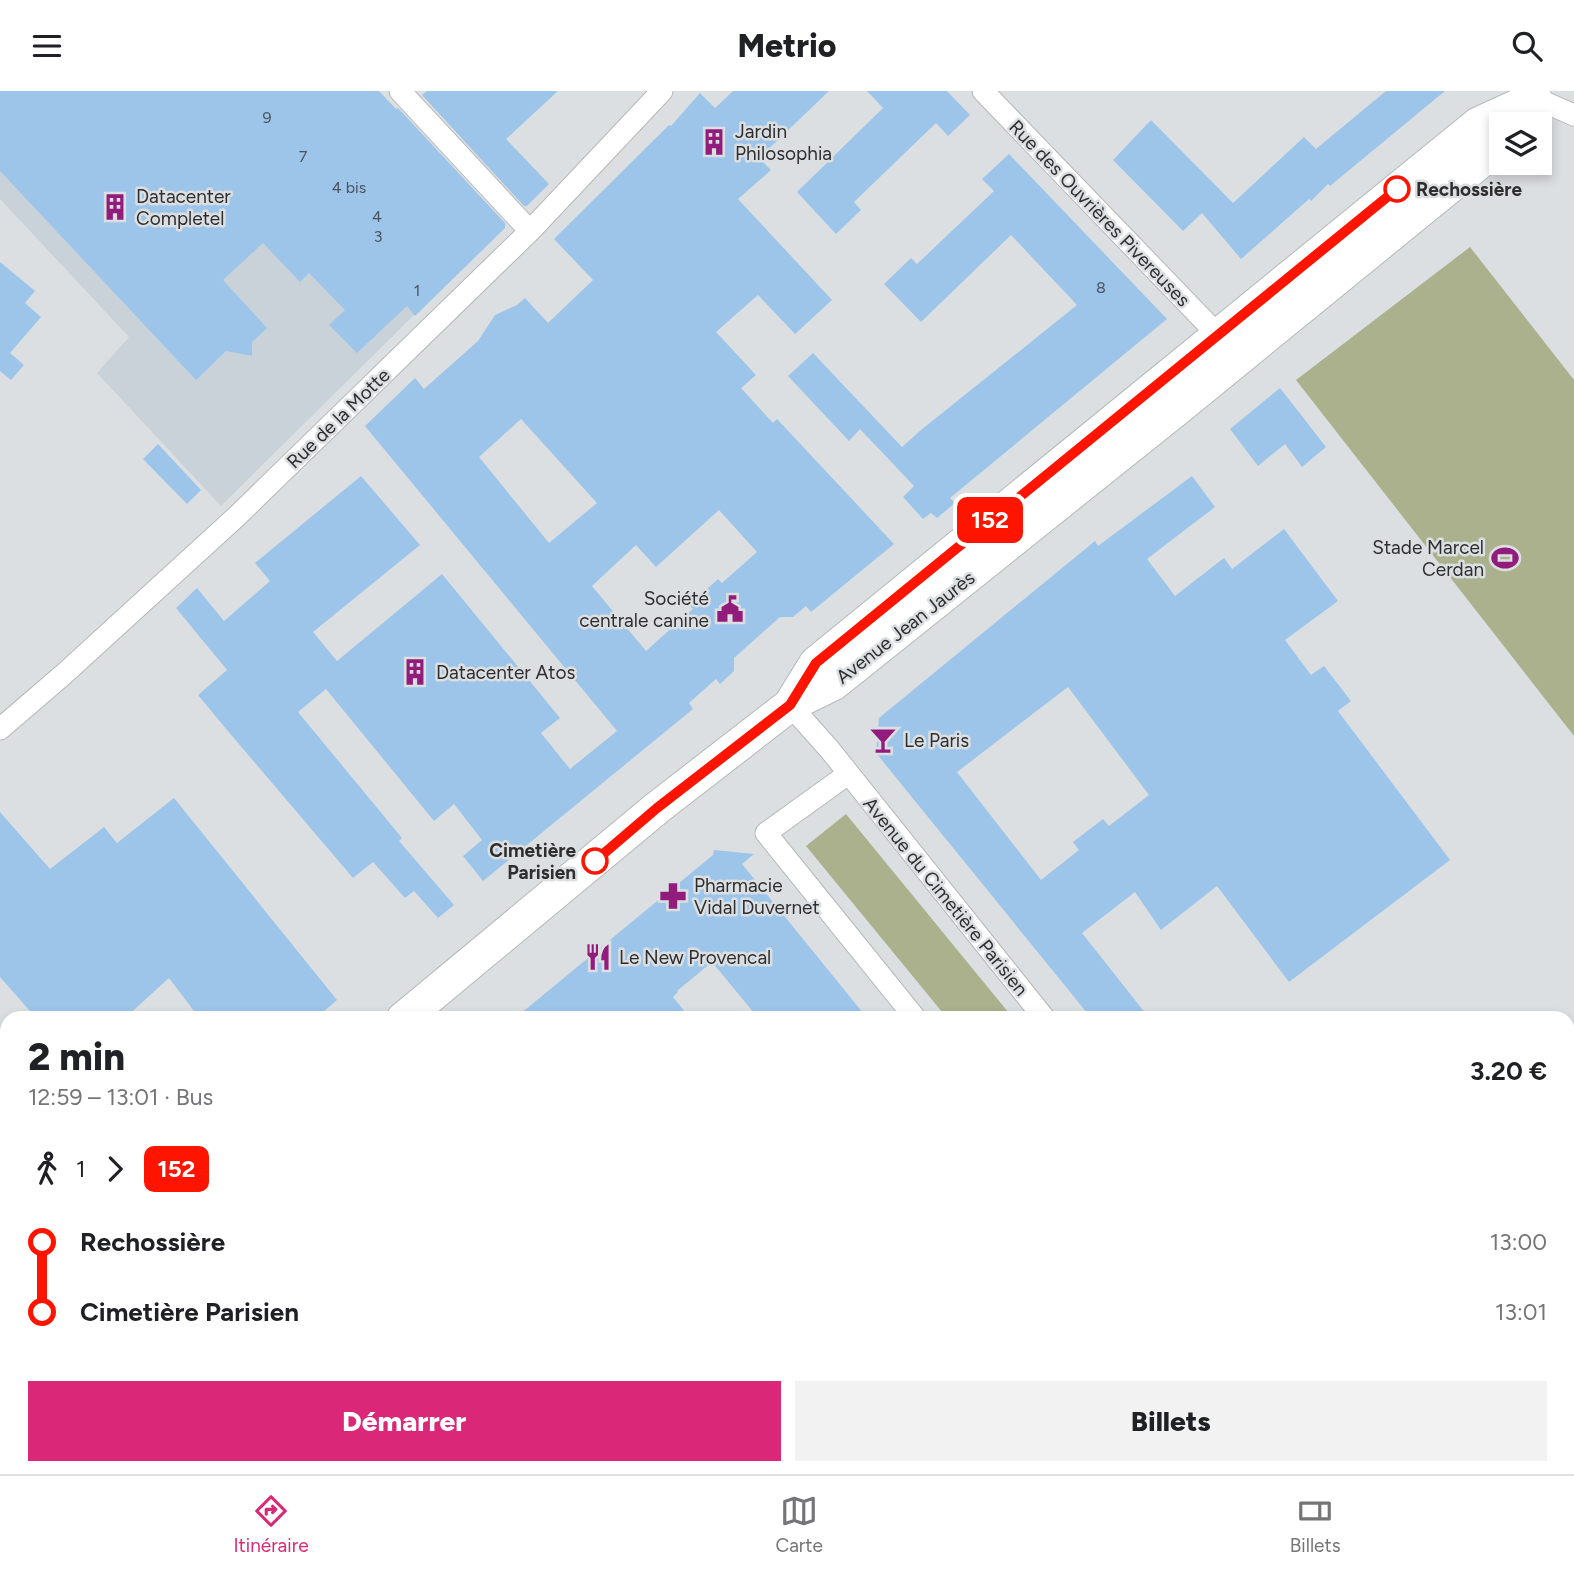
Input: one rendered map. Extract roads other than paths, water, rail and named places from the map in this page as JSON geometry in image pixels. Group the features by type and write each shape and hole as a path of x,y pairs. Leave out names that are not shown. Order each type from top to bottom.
{"main road":[{"name":"Avenue Jean Jaurès","path":"1168,396 1218,335 1478,124 1531,101"},
{"name":"Avenue Jean Jaurès","path":"413,1011 657,808 790,705 816,663 1489,154"}],"street":[{"path":"400,91 530,231"},
{"name":"Rue de la Motte","path":"0,729 236,517 530,231 662,91"},
{"name":"Rue des Ouvrières Pivereuses","path":"983,91 1218,335"},
{"path":"1531,101 1574,115"},
{"name":"Avenue du Cimetière Parisien","path":"790,705 1039,1011"},
{"path":"848,774 766,833 910,1011"}],"place":[{"name":"Jardin Philosophia","path":"714,142"},
{"name":"Rechossière","path":"1397,189"},
{"name":"Datacenter Completel","path":"115,207"},
{"name":"Stade Marcel Cerdan","path":"1505,558"},
{"name":"Société centrale canine","path":"730,609"},
{"name":"Datacenter Atos","path":"415,672"},
{"name":"Le Paris","path":"883,740"},
{"name":"Cimetière Parisien","path":"595,861"},
{"name":"Pharmacie Vidal Duvernet","path":"673,896"},
{"name":"Le New Provencal","path":"598,957"}]}
